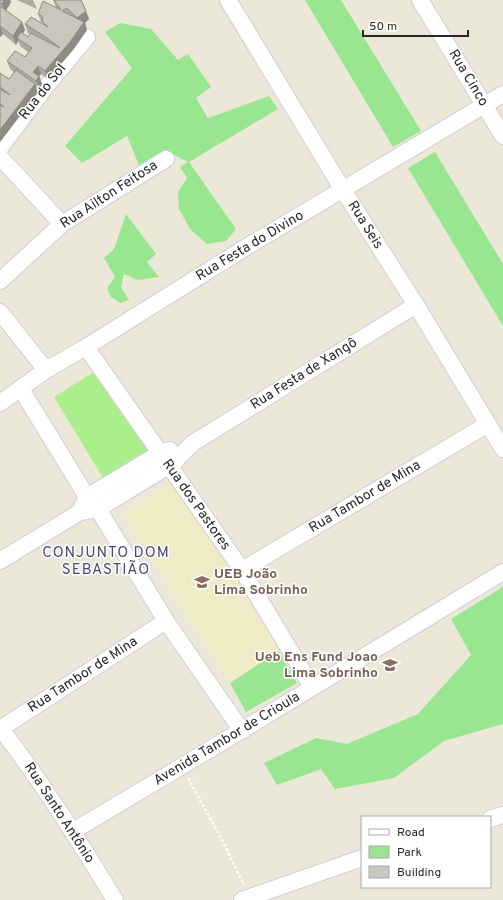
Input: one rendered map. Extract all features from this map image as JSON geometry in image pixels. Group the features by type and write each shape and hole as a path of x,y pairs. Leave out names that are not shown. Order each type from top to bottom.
{"street":[{"name":"Rua Seis","path":"228,0 503,449"},
{"name":"Rua Cinco","path":"420,0 503,136"},
{"name":"Rua do Sol","path":"0,148 44,89 87,37"},
{"name":"Rua Festa do Divino","path":"0,403 46,370 86,348 248,246 503,94"},
{"path":"0,157 62,224"},
{"name":"Rua Ailton Feitosa","path":"0,280 62,224 166,159"},
{"name":"Rua Festa de Xangô","path":"0,561 80,512 98,509 169,467 193,443 416,305"},
{"path":"0,312 46,370"},
{"name":"Rua dos Pastores","path":"86,348 242,570 312,687"},
{"path":"21,389 87,497 98,509 166,621 242,731"},
{"name":"Rua Tambor de Mina","path":"242,570 488,424"},
{"name":"Rua Festa de Xangô","path":"87,497 160,453 193,443"},
{"path":"80,512 87,497"},
{"name":"Avenida Tambor de Crioula","path":"73,831 242,731 503,572"},
{"name":"Rua Tambor de Mina","path":"0,729 166,621"},
{"name":"Rua Santo Antônio","path":"0,729 29,766 73,831 115,900"},
{"path":"491,819 503,815"},
{"path":"246,899 361,858"}],"path":[{"path":"182,767 222,840 246,899"}],"shaded area":[{"name":"UEB João Lima Sobrinho","path":"176,480 279,651 230,683 123,513"}],"green space":[{"path":"305,0 341,0 421,131 393,147"},
{"path":"120,23 151,29 178,60 188,54 211,87 196,98 208,118 269,96 278,109 189,162 236,229 226,241 207,244 190,229 179,209 178,192 187,178 180,167 188,162 167,151 139,165 127,136 82,163 65,146 132,68 105,32"},
{"path":"435,152 503,264 503,326 408,168"},
{"path":"126,214 156,254 147,262 159,277 138,280 124,274 121,287 129,300 120,303 111,297 107,288 115,277 104,258 114,249"},
{"path":"102,367 155,454 105,481 54,397"},
{"path":"503,587 503,724 444,741 394,778 335,789 321,769 277,785 264,763 316,738 347,744 418,714 471,655 451,619"},
{"path":"279,651 297,683 246,712 230,683"}],"building":[{"path":"0,0 4,0 2,4 0,3"},
{"path":"54,0 81,0 86,11 77,18 67,8 62,11 84,22 70,42 45,71 38,66 33,72 39,76 36,81 7,61 15,51 25,57 32,48 17,38 21,32 28,37 31,33 60,48 25,24 31,17 48,27 43,22 42,16 38,14 43,1 61,10"},
{"path":"0,6 22,22 13,36 0,26"},
{"path":"16,70 35,84 0,130 0,105 4,107 0,104 0,89 10,95 0,87 0,73 9,79"}],"place":[{"name":"UEB João Lima Sobrinho","path":"202,582"},
{"name":"Ueb Ens Fund Joao Lima Sobrinho","path":"390,665"}],"district":[{"name":"CONJUNTO DOM SEBASTIÃO","path":"106,562"}]}
